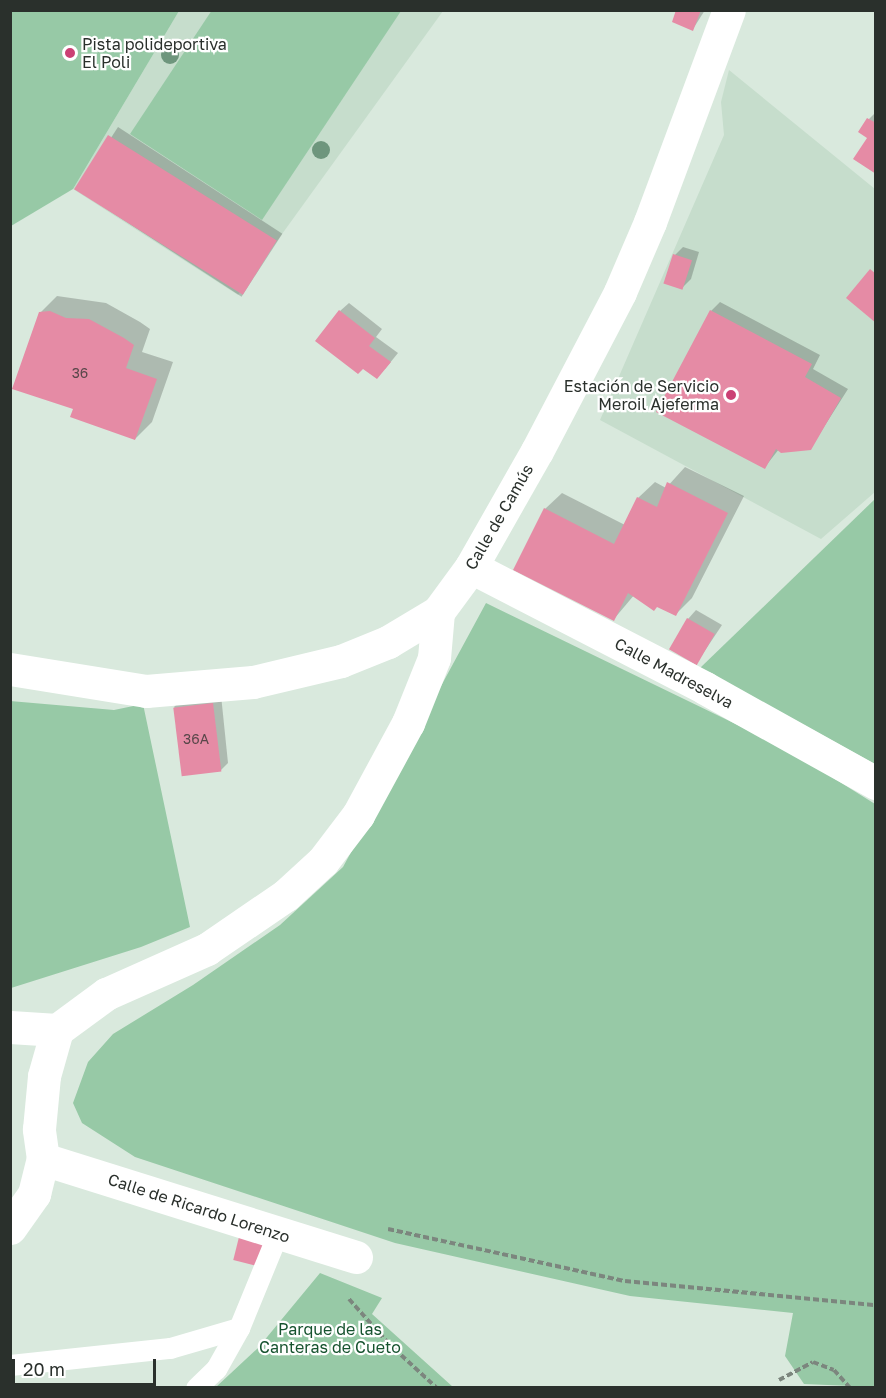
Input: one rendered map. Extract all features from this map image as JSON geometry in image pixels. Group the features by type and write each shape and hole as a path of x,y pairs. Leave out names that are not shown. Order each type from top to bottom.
{"street":[{"name":"Calle de Camús","path":"10,669 146,691 253,682 341,661 388,642 438,612 471,567 537,451 620,292 650,222 729,10"},
{"name":"Calle Madreselva","path":"471,567 705,688 876,783"},
{"path":"10,1228 34,1194 43,1159 39,1129 44,1076 57,1030 106,994 207,949 286,895 323,861 357,815 408,723 434,658 438,612"},
{"path":"10,1027 57,1030"},
{"name":"Calle de Ricardo Lorenzo","path":"43,1159 356,1257"}],"lane":[{"path":"196,1388 216,1370 239,1328 278,1233"},
{"path":"10,1365 170,1348 239,1328"}],"path":[{"path":"383,1228 625,1281 876,1305"},
{"path":"356,1257 345,1294 388,1343 437,1388"},
{"path":"779,1380 813,1362 834,1370 850,1388"}],"shaded area":[{"path":"179,11 443,11 238,295 73,189"},
{"path":"729,70 875,189 875,492 821,539 600,420 724,135 721,102"}],"green space":[{"path":"212,10 401,11 262,220 130,134"},
{"path":"10,11 179,11 73,189 11,226"},
{"path":"875,499 875,764 700,668"},
{"path":"486,603 787,749 875,804 875,1387 804,1384 785,1356 793,1313 630,1296 395,1243 135,1157 82,1123 73,1103 88,1062 113,1034 193,985 280,925 343,867"},
{"path":"10,701 114,710 143,704 190,927 141,947 11,988"},
{"name":"Parque de las Canteras de Cueto","path":"320,1273 382,1298 372,1314 453,1387 216,1387 258,1348"}],"building":[{"path":"676,10 701,10 693,31 672,22"},
{"path":"867,118 876,123 876,174 853,159 867,138 858,132"},
{"path":"108,135 277,240 243,295 74,189"},
{"path":"673,254 692,260 682,290 663,283"},
{"path":"870,269 876,274 876,323 846,298"},
{"path":"339,310 375,338 369,346 391,362 377,379 363,369 358,374 315,341"},
{"name":"Estación de Servicio Meroil Ajeferma","path":"710,310 812,364 805,377 841,398 811,450 781,453 776,449 765,469 656,412"},
{"path":"50,311 66,318 89,319 124,338 134,345 126,368 157,379 135,440 70,417 73,409 12,389 39,312"},
{"path":"667,482 728,513 676,616 657,607 654,611 628,593 614,621 513,570 544,508 614,544 637,497 657,507"},
{"path":"687,618 715,634 697,665 669,649"},
{"path":"213,703 221,771 182,776 173,708"},
{"path":"241,1229 272,1237 264,1268 233,1260"}],"place":[{"name":"Pista polideportiva El Poli","path":"70,53"},
{"name":"Estación de Servicio Meroil Ajeferma","path":"731,395"}]}
